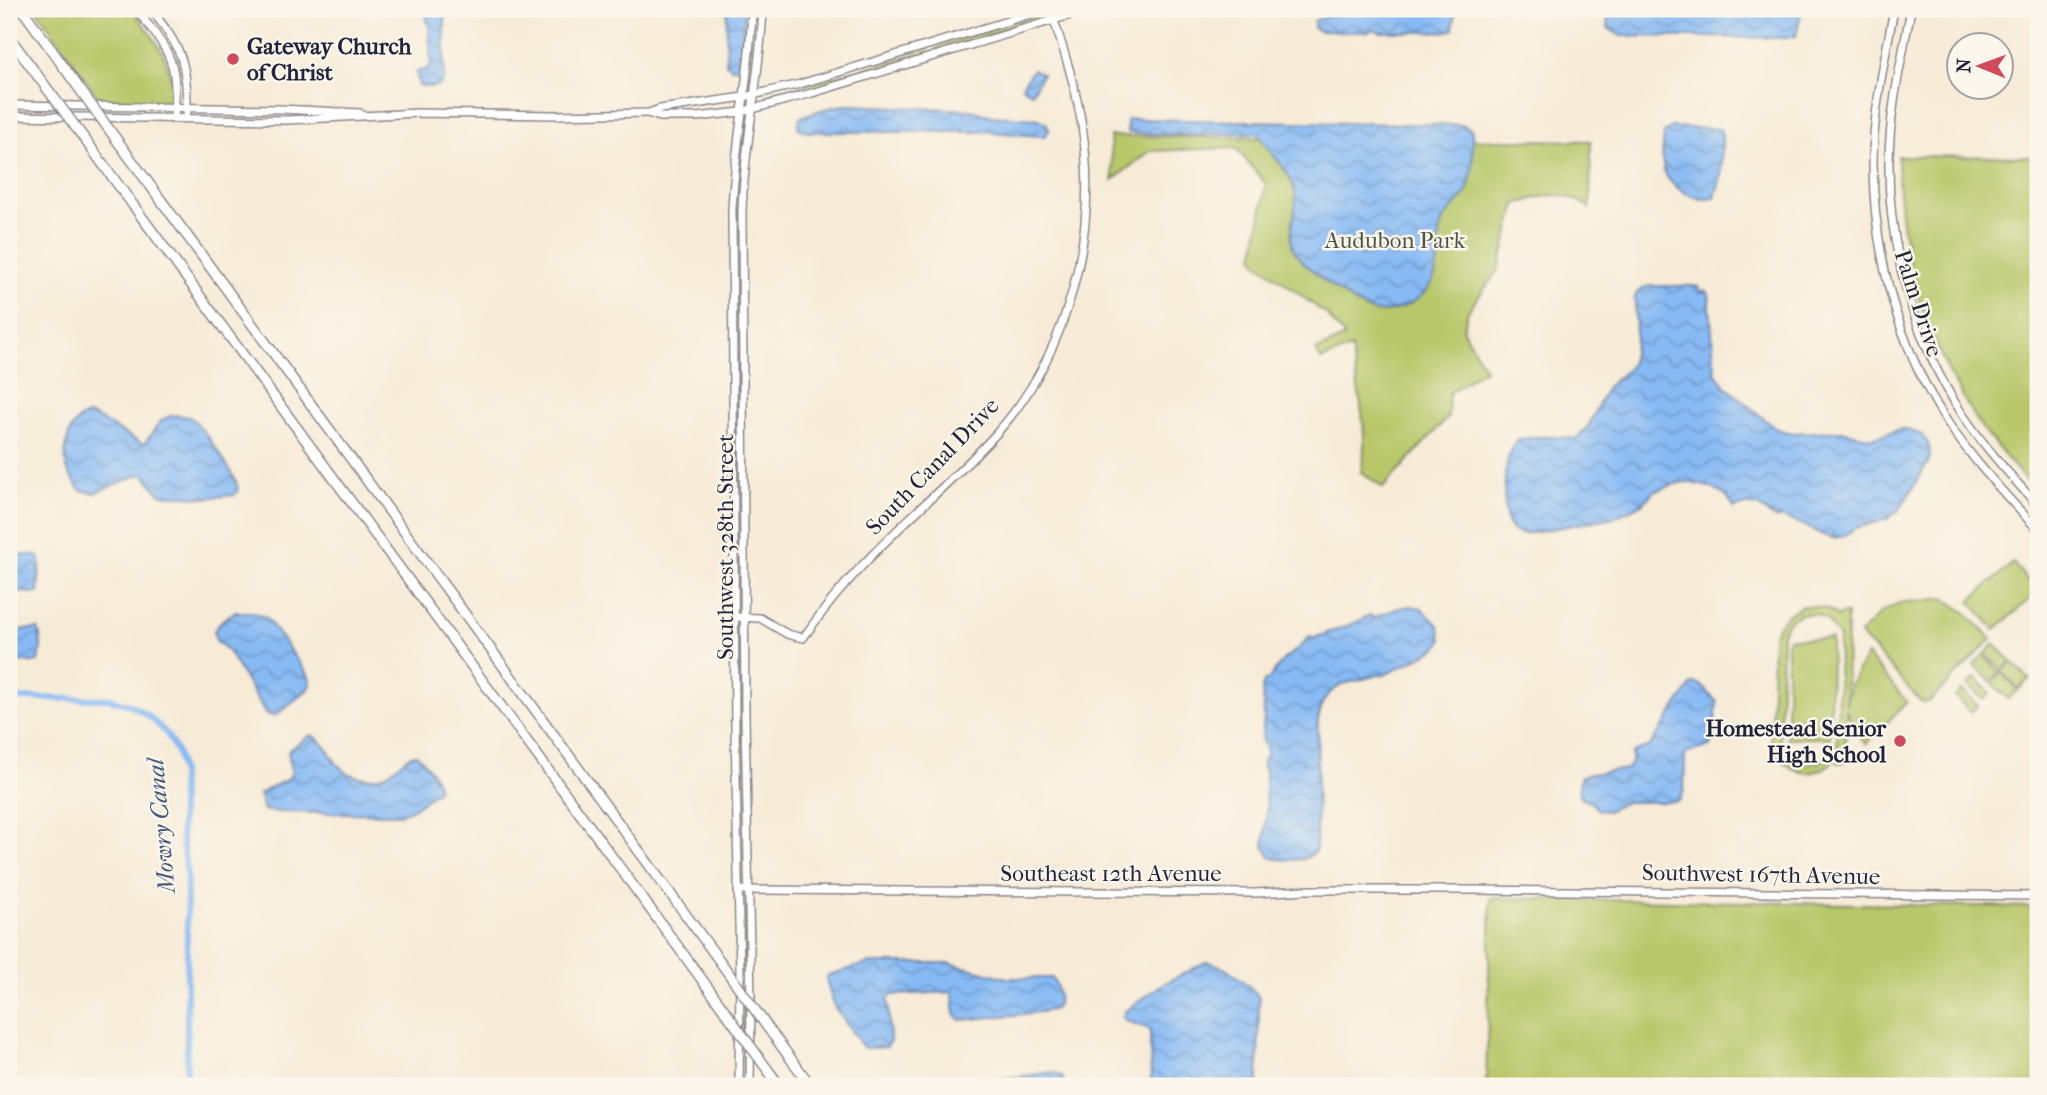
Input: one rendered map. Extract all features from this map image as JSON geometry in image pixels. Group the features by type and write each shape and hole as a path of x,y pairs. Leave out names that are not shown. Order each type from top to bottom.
{"highway":[{"path":"22,9 811,1086"},
{"path":"9,37 780,1086"}],"street":[{"path":"136,9 161,42 172,62 174,119"},
{"path":"151,9 180,52 186,77 187,119"},
{"name":"Southwest 328th Street","path":"739,1086 732,209 736,155 750,54 752,9"},
{"name":"Southwest 328th Street","path":"750,1086 742,212 763,9"},
{"path":"9,105 291,109 389,114 649,113 660,109 744,97 1045,9"},
{"name":"South Canal Drive","path":"744,617 763,619 787,634 803,638 860,567 1006,422 1032,384 1055,339 1071,295 1080,257 1085,223 1086,184 1079,109 1054,19 1045,9"},
{"path":"649,113 660,117 741,112 1090,9"},
{"name":"Palm Drive","path":"1894,9 1878,104 1873,160 1881,252 1895,307 1925,381 1947,420 1989,476 2038,530"},
{"name":"Palm Drive","path":"1911,9 1888,160 1896,239 1909,300 1940,375 1963,415 2038,506"},
{"path":"930,57 936,42"},
{"path":"854,67 860,73 871,75"},
{"path":"719,101 719,115"},
{"path":"9,116 288,120 389,114"},
{"path":"734,617 744,617"},
{"name":"Southeast 12th Avenue","path":"738,890 1256,893 1305,890 1484,890"},
{"name":"Southwest 167th Avenue","path":"1484,890 2038,896"}],"green space":[{"path":"36,9 132,9 166,61 172,85 171,98 167,101 100,100"},
{"path":"1037,15 1039,20 935,52 937,47 943,44"},
{"path":"929,48 928,54 872,71 860,70"},
{"path":"854,71 858,75 782,98 773,100 771,97 772,94"},
{"name":"Audubon Park","path":"1110,136 1591,141 1590,208 1571,198 1554,195 1516,204 1499,269 1468,311 1463,330 1485,369 1449,393 1448,417 1383,488 1361,472 1363,426 1351,348 1321,360 1316,351 1345,337 1326,314 1256,262 1254,256 1266,184 1236,148 1150,151 1113,180"},
{"path":"1898,156 2038,157 2038,493 1982,428 1945,365 1931,332 1909,264 1899,193"},
{"path":"736,353 739,360 740,455 737,466"},
{"path":"2013,563 2038,592 1995,630 1970,601"},
{"path":"1944,598 1965,612 1992,639 1929,702 1922,703 1860,634 1881,612 1899,603"},
{"path":"1803,606 1826,609 1838,617 1847,614 1846,705 1851,682 1867,655 1907,702 1866,744 1851,723 1846,708 1845,762 1838,763 1837,758 1827,766 1808,773 1790,767 1776,751 1771,740 1773,637 1781,622","holes":["1800,614 1816,614 1827,620 1839,638 1837,745 1823,760 1807,763 1792,757 1780,742 1782,632 1789,621"]},
{"path":"741,635 743,783 740,783"},
{"path":"1787,638 1831,639 1830,738 1787,738"},
{"path":"1995,644 2011,661 2002,670 1985,654"},
{"path":"1983,655 2000,672 1990,681 1974,665"},
{"path":"2012,662 2029,679 2019,689 2002,672"},
{"path":"2001,673 2018,690 2008,699 1992,683"},
{"path":"1975,678 1990,693 1983,700 1968,684"},
{"path":"1962,690 1978,706 1971,712 1955,697"},
{"path":"1491,898 2038,907 2038,1086 1486,1086"},
{"path":"745,908 747,1068 743,1079 742,922"}],"water":[{"path":"424,9 445,9 444,80 440,85 432,87 419,86 416,72 427,69 431,64 429,27"},
{"path":"727,9 745,9 738,68 731,68 726,64"},
{"path":"1345,9 1456,9 1453,30 1443,32 1381,32 1373,29 1368,32 1320,31 1314,28 1314,21"},
{"path":"1607,9 1802,9 1796,36 1787,38 1621,36 1608,28"},
{"path":"1033,69 1042,74 1032,93 1022,86"},
{"path":"846,105 971,110 992,116 1039,119 1047,124 1049,130 1045,136 1040,136 991,132 809,132 798,127 800,118 806,115"},
{"path":"1127,120 1462,125 1471,129 1472,133 1472,174 1464,196 1441,225 1437,267 1427,290 1413,302 1395,310 1377,312 1354,302 1323,279 1300,259 1294,250 1291,233 1296,206 1294,188 1259,135 1130,133 1127,132"},
{"path":"1671,127 1720,129 1721,177 1715,197 1700,198 1683,192 1665,173 1662,158 1664,133"},
{"path":"1650,286 1694,286 1709,294 1715,372 1725,386 1775,428 1788,433 1841,431 1872,438 1901,429 1922,435 1929,445 1930,458 1900,509 1887,519 1832,538 1799,523 1781,517 1777,519 1756,506 1734,508 1726,496 1710,487 1687,482 1654,491 1641,505 1615,517 1530,533 1519,533 1512,529 1507,520 1505,497 1506,470 1512,448 1516,442 1527,438 1576,439 1589,425 1607,387 1631,364 1636,337 1635,296 1641,289"},
{"path":"88,415 143,444 165,418 191,418 229,468 238,488 237,492 234,495 206,498 160,494 144,475 94,493 80,490 67,467 66,450 72,428"},
{"path":"15,556 39,557 38,593 16,592 14,560"},
{"path":"1410,606 1421,608 1439,626 1442,640 1437,648 1391,672 1343,684 1323,701 1318,719 1316,850 1302,859 1272,858 1264,847 1267,804 1263,767 1266,747 1262,742 1262,688 1265,680 1310,636 1311,639 1370,615 1372,618"},
{"path":"236,612 250,612 266,617 311,683 308,689 275,716 265,712 228,651 216,640 216,628 226,617"},
{"path":"38,629 41,646 37,662 10,663 10,632"},
{"path":"1695,683 1702,686 1717,702 1713,741 1710,746 1685,755 1684,790 1680,800 1625,802 1607,811 1599,810 1581,798 1580,778 1589,774 1627,769 1632,761 1632,754 1650,746"},
{"path":"311,735 324,745 343,770 360,777 382,776 410,756 418,755 434,776 438,790 411,810 400,814 264,810 259,794 288,779 292,773 288,751"},
{"path":"1206,962 1235,975 1259,997 1258,1086 1151,1086 1150,1029 1126,1021 1124,1012 1161,985"},
{"path":"870,963 949,963 1007,978 1052,978 1057,989 1058,1002 1054,1009 1050,1010 961,1020 955,1015 951,992 892,995 888,999 890,1042 887,1047 867,1048 863,1047 834,1006 826,979 828,975"},
{"path":"1053,1072 1062,1076 1065,1086 942,1086"}],"waterway":[{"name":"Mowry Canal","path":"9,698 109,699 131,705 150,717 167,734 178,754 181,772 181,832 187,876 187,1086"}],"place":[{"name":"Gateway Church of Christ","path":"233,59"},
{"name":"Homestead Senior High School","path":"1900,741"}]}
